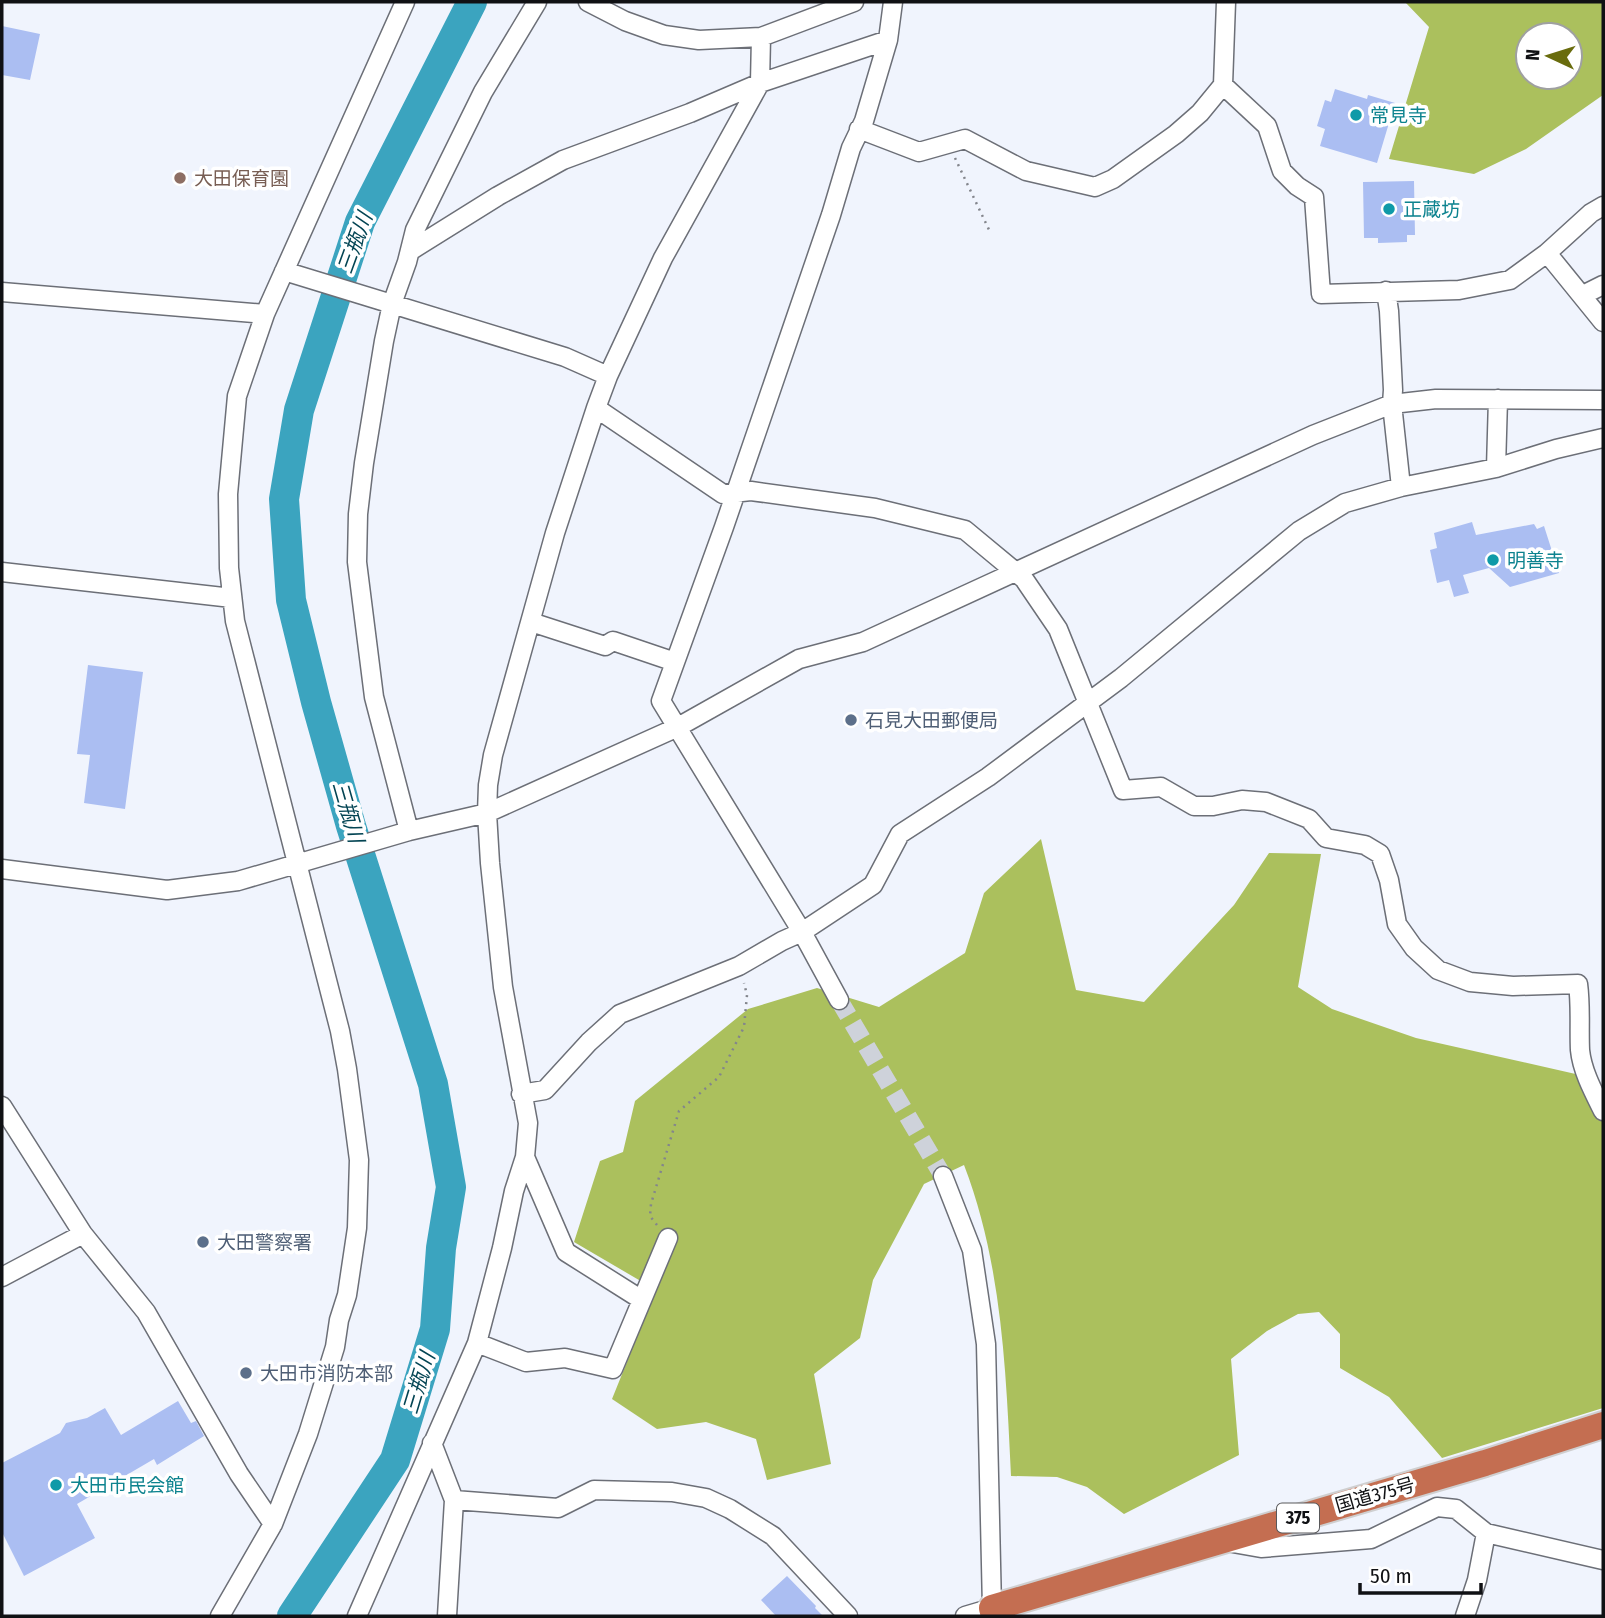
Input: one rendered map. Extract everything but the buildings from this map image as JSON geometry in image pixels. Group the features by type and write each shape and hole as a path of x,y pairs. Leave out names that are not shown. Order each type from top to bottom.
{"highway":[{"name":"国道375号","path":"993,1612 1603,1425"}],"street":[{"path":"220,1616 273,1524 308,1434 335,1347 357,1228 359,1160 340,1031 240,641 232,598 228,494 231,444 237,396 265,314 290,273 405,2"},
{"path":"409,831 374,697 357,562 363,463 384,302 410,251 415,230 483,92 537,2"},
{"path":"589,2 625,21 664,35 699,40 761,37 853,2"},
{"path":"839,1000 802,932 662,701 831,215 850,148 864,121 887,40 893,2"},
{"path":"859,129 919,152 965,139 1026,171 1095,187 1113,179 1176,134 1200,113 1223,85 1226,2"},
{"path":"357,1616 477,1343 514,1191 525,1157 528,1123 503,988 486,813 493,755 562,506 596,408 663,258 760,83 761,37"},
{"path":"410,251 498,196 563,160 690,113 760,83 887,40"},
{"path":"1223,85 1267,126 1282,171 1297,186 1314,197 1321,294 1458,289 1510,280 1603,206"},
{"path":"1547,253 1603,322"},
{"path":"290,273 565,357 608,376"},
{"path":"1583,295 1603,285"},
{"path":"2,292 265,314"},
{"path":"1385,292 1389,311 1392,404 1401,487"},
{"path":"2,869 167,890 238,881 409,831 486,813 678,727 799,659 863,642 1313,435 1392,404 1436,399 1603,400"},
{"path":"1496,468 1498,399"},
{"path":"596,408 723,494 751,491 875,508 965,530 1024,579 1058,629 1123,790 1161,787 1194,806 1213,806 1242,800 1266,802 1309,820 1326,838 1365,845 1380,854 1389,880 1397,924 1414,948 1438,970 1470,982 1513,986 1578,984 1581,1008 1580,1052 1592,1090 1603,1111"},
{"path":"522,1094 545,1090 589,1042 620,1014 740,967 802,932 873,885 900,834 988,777 1121,678 1299,531 1345,503 1401,487 1496,468 1603,438"},
{"path":"2,572 232,598"},
{"path":"531,622 605,646 613,641 675,662"},
{"path":"2,1106 83,1234 146,1312 239,1474 273,1524"},
{"path":"525,1157 566,1252 642,1300"},
{"path":"943,1176 972,1250 986,1344 993,1612 965,1616"},
{"path":"2,1277 83,1234"},
{"path":"477,1343 526,1362 565,1358 613,1369 668,1238"},
{"path":"432,1443 454,1500 447,1616"},
{"path":"454,1500 558,1508 594,1490 672,1492 706,1498 730,1508 773,1536 848,1616"},
{"path":"1220,1541 1261,1548 1371,1539 1437,1507 1456,1508 1486,1533 1603,1560"},
{"path":"1465,1616 1477,1580 1486,1533"}],"path":[{"path":"948,144 991,234"},
{"path":"668,1238 650,1216 651,1204 679,1111 719,1077 744,1027 747,995 740,967"}],"green space":[{"path":"1405,2 1603,2 1603,95 1526,149 1474,174 1389,159 1429,27"},
{"path":"1041,839 1076,990 1144,1002 1234,905 1269,853 1321,854 1298,987 1332,1009 1416,1038 1580,1075 1603,1119 1603,1408 1442,1458 1389,1397 1340,1368 1340,1334 1319,1312 1298,1314 1267,1331 1231,1359 1239,1455 1124,1514 1087,1487 1057,1477 1011,1476 1000,1318 987,1241 964,1165 924,1184 873,1280 860,1338 814,1374 831,1464 767,1480 756,1439 706,1422 657,1429 612,1399 656,1290 574,1242 600,1161 623,1152 635,1101 748,1009 817,988 879,1007 965,953 984,893"}],"waterway":[{"name":"三瓶川","path":"292,1616 395,1460 435,1329 441,1248 451,1187 433,1084 351,826 291,600 284,499 299,410 360,222 472,2"}],"tunnel":[{"path":"839,1000 943,1176"}],"place":[{"name":"常見寺","path":"1356,115"},
{"name":"大田保育園","path":"180,178"},
{"name":"正蔵坊","path":"1389,209"},
{"name":"明善寺","path":"1493,560"},
{"name":"石見大田郵便局","path":"851,720"},
{"name":"大田警察署","path":"203,1242"},
{"name":"大田市消防本部","path":"246,1373"},
{"name":"大田市民会館","path":"56,1485"}]}
